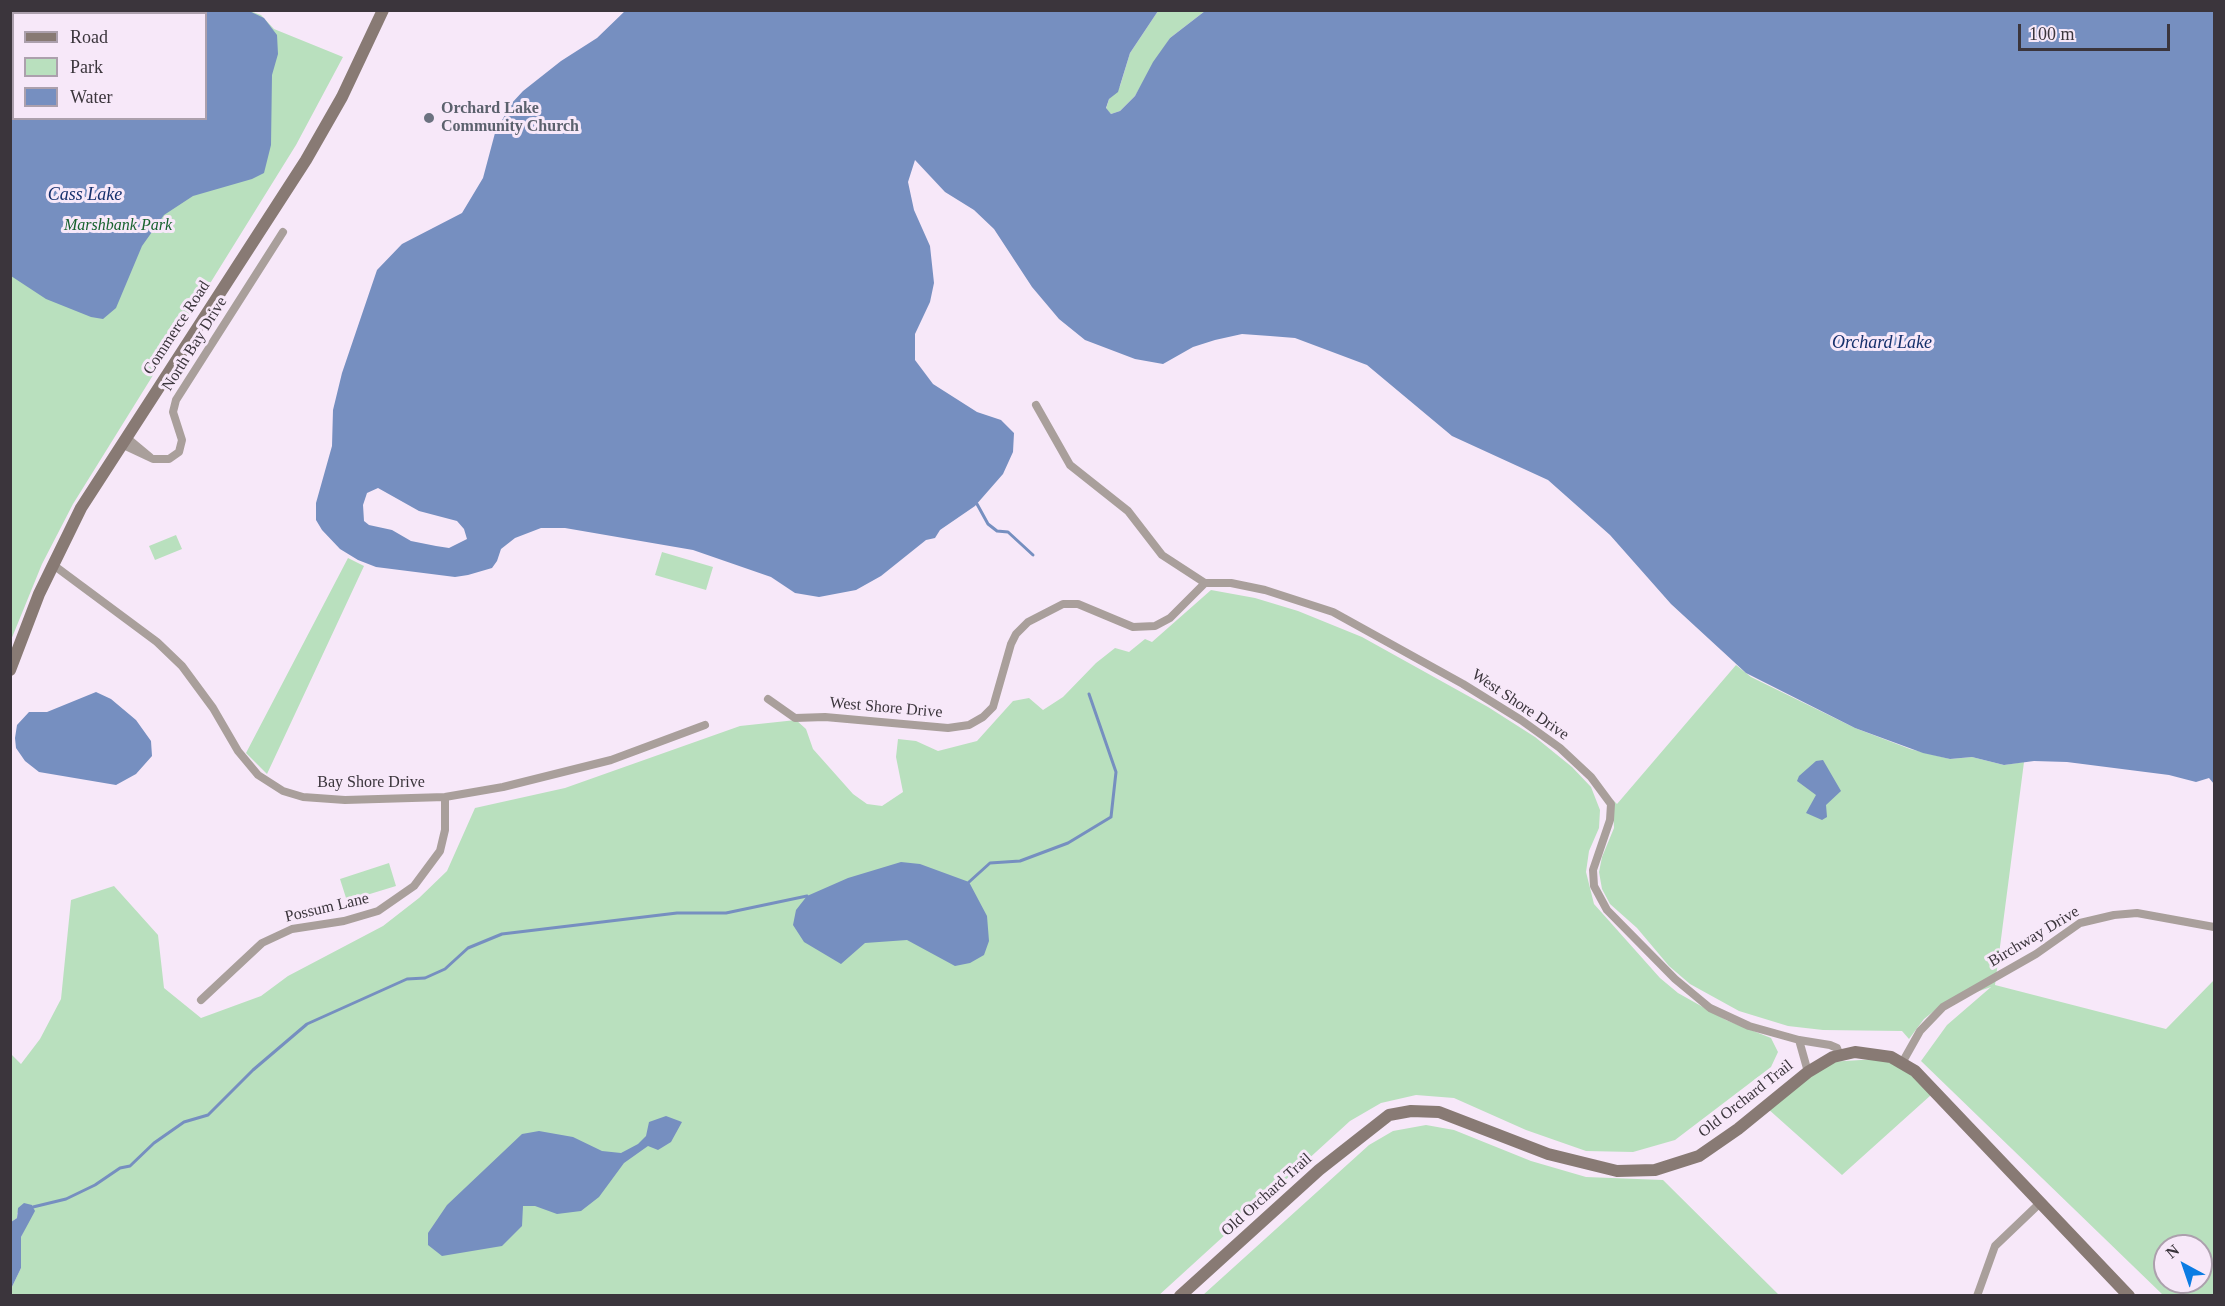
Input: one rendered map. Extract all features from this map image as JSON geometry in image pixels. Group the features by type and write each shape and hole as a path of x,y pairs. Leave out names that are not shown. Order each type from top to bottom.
{"street":[{"name":"Commerce Road","path":"10,670 52,564 81,508 319,138 350,82 382,10"},
{"name":"North Bay Drive","path":"123,440 153,459 169,459 180,451 182,440 173,412 178,397 283,232"},
{"path":"1036,405 1070,465 1128,511 1162,555 1205,583"},
{"name":"Bay Shore Drive","path":"52,564 157,642 182,666 213,708 238,752 268,782 283,791 325,800 445,797 568,772 611,760 705,725"},
{"name":"West Shore Drive","path":"768,699 795,718 825,717 948,728 969,725 983,717 993,707 1016,633 1028,622 1063,604 1078,604 1133,627 1155,626 1170,618 1205,583 1231,583 1265,590 1333,612 1463,684 1521,720 1560,748 1591,777 1611,804 1610,820 1593,870 1594,886 1607,910 1675,979 1710,1008 1749,1026 1799,1040 1830,1045 1837,1048 1840,1055"},
{"name":"Possum Lane","path":"201,1000 262,943 292,929 344,921 378,911 414,886 440,851 445,830 445,797"},
{"name":"Birchway Drive","path":"1902,1063 1921,1030 1943,1007 2036,954 2080,923 2114,915 2137,913 2160,915 2214,927"},
{"path":"1799,1040 1808,1072"},
{"name":"Old Orchard Trail","path":"1180,1296 1326,1163 1389,1115 1411,1111 1439,1112 1548,1154 1617,1171 1655,1170 1687,1162 1711,1148 1808,1072 1840,1055 1867,1052 1902,1063 1926,1081 2129,1296"},
{"path":"1977,1296 1995,1246 2040,1203"}],"green space":[{"name":"Marshbank Park","path":"247,10 261,15 274,29 343,57 296,145 73,504 42,564 11,640 11,11"},
{"path":"1158,11 1205,11 1170,38 1135,96 1120,111 1111,114 1106,109 1109,99 1120,86 1130,53"},
{"path":"176,535 182,549 155,560 149,546"},
{"path":"662,552 713,567 706,590 655,575"},
{"path":"348,558 364,566 267,774 246,753"},
{"path":"1211,590 1255,598 1298,611 1362,637 1488,707 1535,737 1572,767 1591,787 1600,810 1599,828 1589,851 1586,872 1594,904 1660,978 1678,993 1726,1020 1771,1038 1778,1052 1771,1067 1675,1140 1633,1152 1586,1151 1526,1130 1454,1098 1416,1095 1381,1103 1350,1121 1158,1296 11,1295 11,1289 21,1268 21,1237 34,1208 32,1205 17,1213 17,1218 11,1222 10,1053 21,1064 40,1039 61,999 71,900 114,886 158,935 164,988 201,1018 261,996 288,976 383,926 419,898 447,871 475,808 565,788 740,726 796,720 806,729 813,749 853,794 867,804 882,806 903,792 896,757 898,739 916,741 938,751 977,741 1013,701 1029,698 1043,710 1063,697 1096,663 1115,648 1129,652 1145,639 1152,642"},
{"path":"1736,665 1751,677 1855,728 1910,749 1950,759 1972,757 2004,765 2024,762 1995,985 2166,1029 2214,980 2214,1295 2162,1294 2213,1294 2213,1234 2153,1234 2153,1285 1921,1061 1947,1025 1991,987 1944,1003 1924,1019 1909,1039 1902,1031 1823,1030 1788,1026 1739,1011 1690,984 1669,966 1637,928 1610,904 1602,889 1599,872 1602,857 1614,828 1613,800 1617,804"},
{"path":"389,863 396,886 347,901 340,879"},
{"path":"1894,1058 1931,1095 1842,1175 1767,1108 1828,1062"},
{"path":"1426,1125 1454,1130 1531,1161 1586,1177 1663,1180 1779,1295 1203,1295 1369,1145 1393,1131"}],"water":[{"name":"Cass Lake","path":"247,10 264,18 277,35 278,54 272,75 271,145 264,173 252,179 193,196 164,215 142,246 116,308 103,319 91,317 46,299 11,276 11,11"},
{"name":"Orchard Lake","path":"626,10 1158,11 1130,53 1118,92 1109,99 1106,108 1111,114 1120,111 1135,96 1153,62 1170,38 1205,11 2214,11 2214,784 2209,778 2196,782 2169,775 2067,762 2034,761 2004,765 1972,757 1950,759 1923,753 1855,728 1746,673 1671,604 1610,535 1548,480 1452,436 1367,365 1295,338 1242,334 1193,347 1163,364 1135,359 1085,340 1059,319 1032,287 994,229 974,210 945,192 915,160 908,182 914,210 930,246 934,283 930,302 915,334 915,360 933,384 977,412 1001,420 1014,433 1013,452 1003,474 975,506 940,530 935,538 926,540 881,576 856,590 819,597 795,593 771,577 693,550 565,528 541,528 515,538 501,549 492,568 468,575 455,577 376,567 358,560 340,549 322,530 316,520 316,503 332,446 333,410 342,373 377,270 402,244 462,213 483,178 495,133 511,104 523,91 561,61 597,38","holes":["378,488 419,511 457,521 464,529 467,539 449,548 411,541 392,530 369,525 364,521 363,505 367,493"]},
{"path":"96,692 111,699 136,720 151,741 152,756 136,774 116,785 39,772 25,761 16,748 15,738 17,725 29,712 47,712"},
{"path":"1823,760 1841,791 1826,805 1827,817 1822,820 1806,813 1816,795 1797,781 1799,776 1816,761"},
{"path":"901,862 920,864 969,882 987,916 989,941 984,955 970,963 955,966 907,940 865,943 841,964 804,942 793,925 796,910 807,896 848,878"},
{"path":"666,1116 682,1122 671,1142 658,1150 648,1146 624,1163 599,1197 581,1211 557,1214 535,1206 523,1206 522,1226 502,1246 442,1256 428,1245 428,1233 447,1205 522,1134 539,1131 573,1137 602,1151 621,1153 638,1144 646,1136 649,1122"},
{"path":"24,1203 32,1205 35,1211 21,1237 21,1268 11,1289 11,1222 17,1218 18,1208"}],"waterway":[{"path":"977,504 988,524 997,531 1008,532 1033,555"},
{"path":"969,882 990,863 1020,861 1068,843 1111,817 1116,772 1089,694"},
{"path":"33,1207 66,1199 95,1185 120,1168 130,1166 154,1143 184,1122 208,1115 253,1070 307,1024 407,979 425,978 445,969 468,948 502,934 677,913 726,913 807,896"}],"place":[{"name":"Orchard Lake Community Church","path":"429,118"}]}
